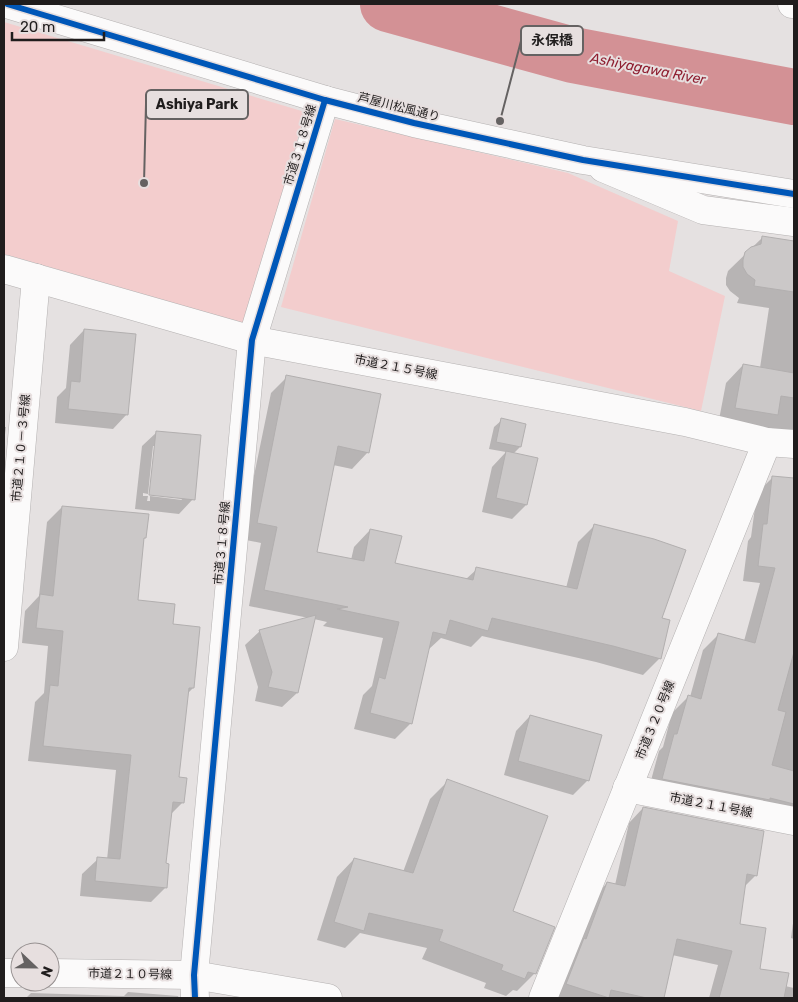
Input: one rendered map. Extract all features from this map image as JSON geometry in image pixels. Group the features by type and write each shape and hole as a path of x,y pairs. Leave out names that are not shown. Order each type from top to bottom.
{"street":[{"name":"芦屋川松風通り","path":"7,4 326,100 414,122 583,160 794,194"},
{"name":"市道３１８号線","path":"195,987 252,340 326,100"},
{"path":"583,160 703,210 794,222"},
{"name":"市道２１５号線","path":"4,269 252,340 685,422 767,442 794,444"},
{"name":"市道２１０－３号線","path":"4,647 36,278"},
{"name":"市道３２０号線","path":"543,998 767,442"},
{"name":"市道２１１号線","path":"627,788 794,821"},
{"name":"市道２１０号線","path":"60,974 328,998"}],"shaded area":[{"path":"4,22 305,112 246,324 4,254"},
{"path":"335,119 568,173 678,221 669,271 725,296 701,411 281,307"}],"building":[{"path":"762,236 794,241 794,292 754,286 755,280 747,274 743,267 745,252 751,247 761,244"},
{"path":"84,329 136,334 128,415 68,409 71,381 80,382"},
{"path":"743,364 794,373 794,398 781,396 778,415 735,408"},
{"path":"286,375 381,394 369,453 338,446 317,552 364,561 370,529 402,536 395,563 473,580 476,567 577,589 594,524 654,539 686,550 662,618 670,620 661,659 492,618 488,631 450,620 446,635 433,632 412,724 370,713 379,677 385,679 399,622 337,609 348,607 264,590 277,527 257,523"},
{"path":"501,418 526,424 521,447 496,442"},
{"path":"156,431 201,435 195,500 149,495"},
{"path":"506,451 538,458 527,505 496,498"},
{"path":"772,476 794,478 794,652 778,710 786,712 772,765 794,771 794,804 662,779 674,734 677,734 688,695 701,699 718,633 755,643 775,568 758,566 763,524 767,524"},
{"path":"62,506 149,514 146,538 144,538 138,600 175,604 173,624 200,627 194,688 189,688 179,777 187,778 184,803 173,802 166,863 169,864 167,888 95,881 97,857 120,859 131,755 43,746 50,685 58,686 63,631 36,628 40,594 53,596"},
{"path":"316,615 298,693 268,687 272,672 259,630"},
{"path":"530,715 602,735 589,781 518,761"},
{"path":"447,779 548,816 513,911 555,927 536,974 528,972 525,979 501,970 503,965 439,941 443,930 369,913 364,931 334,922 354,858 413,873"},
{"path":"643,807 764,831 757,876 747,874 740,924 766,928 760,969 789,973 784,998 719,998 732,951 677,939 664,998 647,998 611,990 609,998 566,984 584,938 586,939 607,882 625,886"}],"waterway":[{"name":"Ashiyagawa River","path":"388,4 573,55 794,97"}],"cycle path":[{"path":"7,4 325,100 414,123 583,160 794,194"},
{"path":"195,998 194,975 252,340 325,100"}],"place":[{"name":"永保橋","path":"500,121"},
{"name":"Ashiya Park","path":"144,183"}]}
